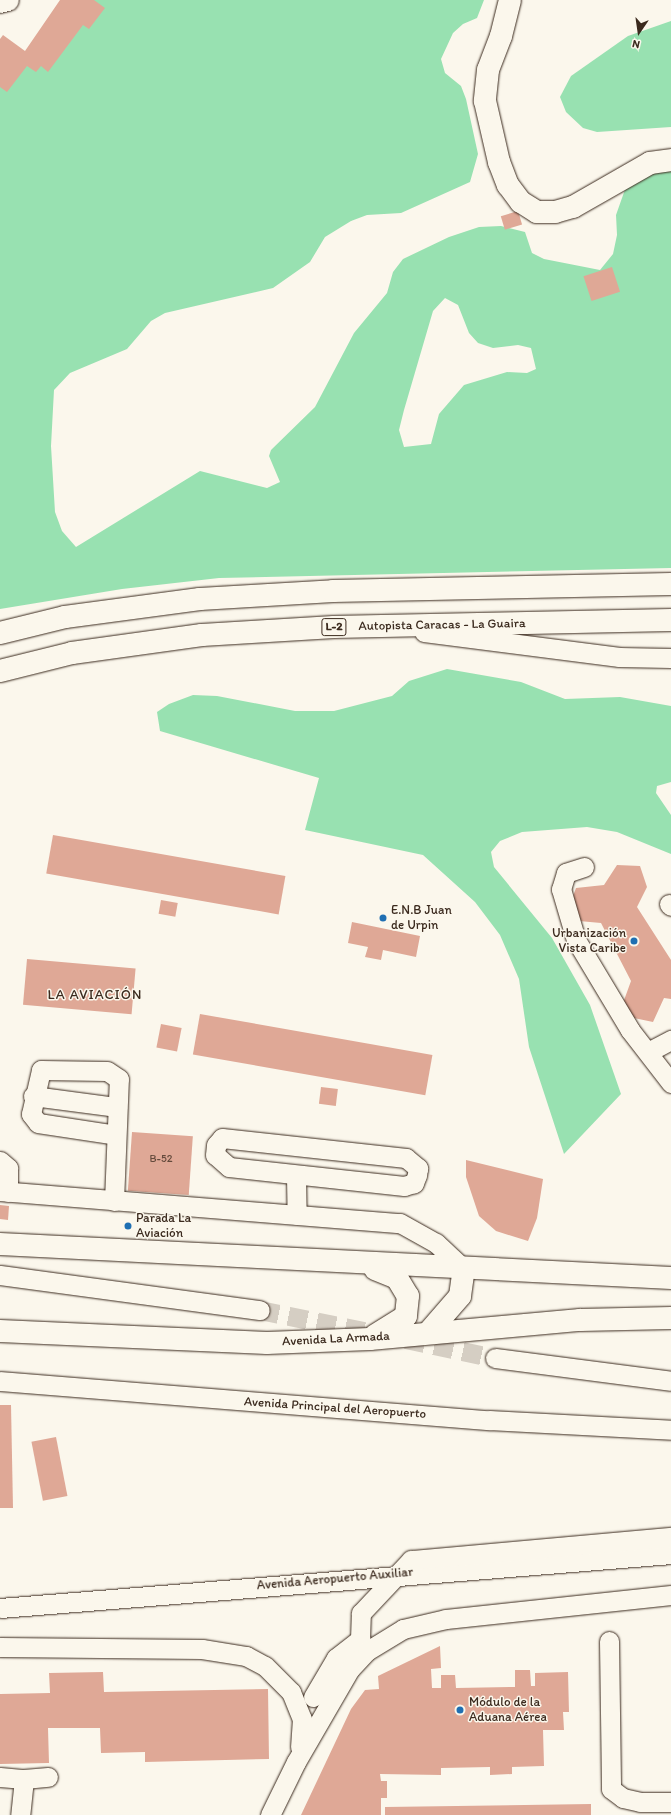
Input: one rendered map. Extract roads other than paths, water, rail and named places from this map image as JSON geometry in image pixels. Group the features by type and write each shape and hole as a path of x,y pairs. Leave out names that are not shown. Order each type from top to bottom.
{"main road":[{"path":"0,2 8,0"},
{"path":"510,0 501,36 488,70 485,100 499,162 508,185 521,202 537,212 555,212 573,207 650,163 671,160"},
{"path":"0,633 65,617 208,598 333,591 671,584"},
{"name":"Autopista Caracas - La Guaira","path":"0,671 72,653 168,638 377,626 671,620"},
{"path":"0,1244 362,1264 671,1278"},
{"path":"362,1264 397,1278 408,1296 406,1316 370,1339"},
{"path":"428,1333 460,1296 464,1269"},
{"name":"Avenida La Armada","path":"0,1331 202,1342 370,1339 580,1320 671,1318"}],"street":[{"path":"377,626 618,657 671,658"},
{"path":"584,867 566,873 561,890 574,932 630,1030 671,1083"},
{"path":"648,1052 671,1040"},
{"path":"114,1201 118,1079 107,1071 46,1068 38,1074 31,1114 38,1123 116,1135"},
{"path":"33,1096 117,1107"},
{"path":"222,1138 406,1158 418,1168 414,1183 404,1186 296,1176 228,1167 215,1155 216,1145 222,1138"},
{"path":"0,1161 8,1168 4,1191 400,1223 436,1243 464,1269"},
{"path":"296,1176 297,1215"},
{"path":"0,1275 260,1310"},
{"path":"495,1358 671,1381"},
{"name":"Avenida Principal del Aeropuerto","path":"0,1381 466,1418 671,1430"},
{"path":"313,1697 336,1658 360,1639 361,1613 411,1560 671,1537"},
{"name":"Avenida Aeropuerto Auxiliar","path":"0,1608 398,1574 671,1554"},
{"path":"270,1815 296,1762 350,1669 367,1651 403,1629 446,1619 671,1595"},
{"path":"609,1641 611,1789 623,1798 640,1802 671,1802"},
{"path":"0,1648 202,1649 246,1656 281,1679 297,1704 303,1733 296,1762"},
{"path":"0,1777 48,1777"},
{"path":"20,1815 24,1778"}],"tunnel":[{"path":"260,1310 378,1334"},
{"path":"406,1339 495,1358"}],"place":[{"name":"E.N.B Juan de Urpin","path":"383,918"},
{"name":"Urbanización Vista Caribe","path":"634,941"},
{"name":"Parada La Aviación","path":"128,1226"},
{"name":"Módulo de la Aduana Aérea","path":"460,1710"}],"district":[{"name":"LA AVIACIÓN","path":"95,995"}]}
